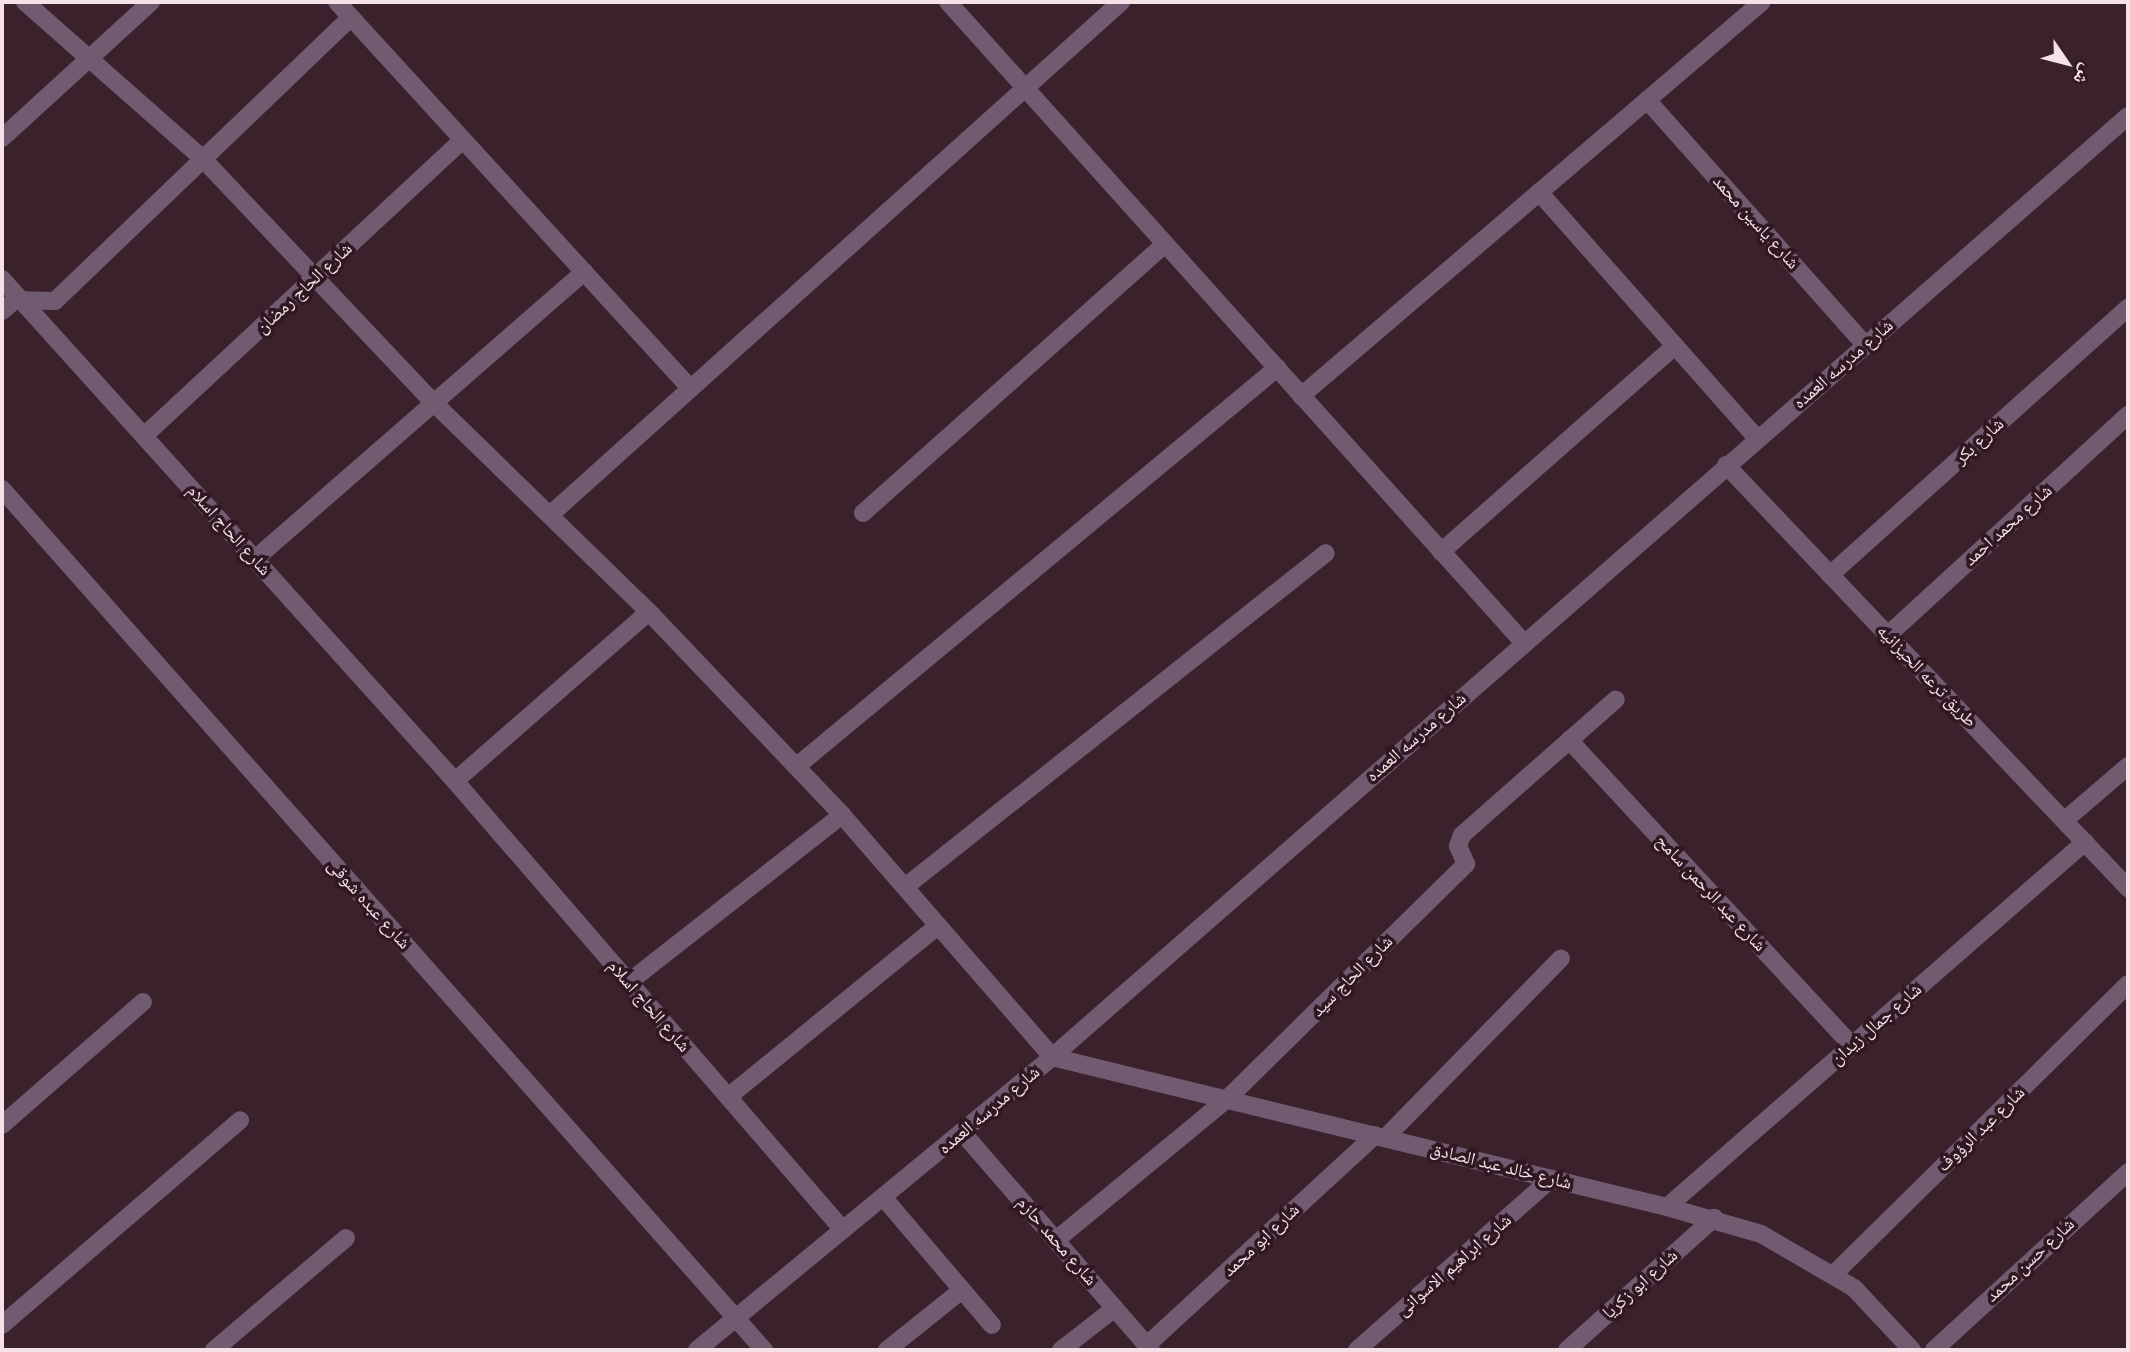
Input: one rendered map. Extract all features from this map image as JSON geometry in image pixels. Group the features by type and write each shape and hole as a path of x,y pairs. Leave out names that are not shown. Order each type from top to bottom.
{"street":[{"path":"25,2 204,160 318,276 434,403 649,612 842,815 1052,1057"},
{"path":"2,138 150,2"},
{"path":"337,2 691,388"},
{"path":"948,2 1524,643"},
{"path":"550,515 1121,2"},
{"path":"1301,396 1762,2"},
{"path":"2,312 20,300 55,301 352,17"},
{"name":"شارع ياسين محمد","path":"1647,100 1865,345"},
{"name":"شارع مدرسه العمده","path":"697,1350 1052,1057 2128,116"},
{"name":"شارع الحاج رمضان","path":"144,436 463,140"},
{"path":"1539,192 1757,438"},
{"path":"863,513 1165,244"},
{"path":"255,559 584,272"},
{"name":"شارع الحاج اسلام","path":"2,279 456,781 843,1230"},
{"name":"شارع بكر","path":"1830,575 2128,308"},
{"path":"1441,552 1675,346"},
{"path":"797,766 1277,368"},
{"name":"شارع محمد احمد","path":"1888,635 2128,415"},
{"name":"طريق ترعه الحيزانيه","path":"1726,466 2128,888"},
{"name":"شارع عبده شوقى","path":"2,489 764,1350"},
{"path":"905,887 1326,553"},
{"path":"456,781 649,612"},
{"name":"شارع الحاج سيد","path":"1056,1240 1226,1100 1466,863 1458,846 1462,835 1616,699"},
{"name":"شارع عبد الرحمن سامح","path":"1569,740 1852,1046"},
{"path":"2065,820 2128,766"},
{"path":"629,982 842,815"},
{"name":"شارع جمال زيدان","path":"1667,1207 2085,842"},
{"path":"728,1097 938,926"},
{"name":"شارع ابو محمد","path":"1149,1348 1381,1136 1561,958"},
{"name":"شارع عبد الرؤوف","path":"1833,1274 2128,984"},
{"path":"2,1125 143,1002"},
{"name":"شارع خالد عبد الصادق","path":"1052,1057 1667,1207 1761,1234 1854,1288 1912,1350"},
{"path":"2,1325 240,1120"},
{"name":"شارع محمد حازم","path":"962,1132 1149,1348"},
{"name":"شارع حسن محمد","path":"1934,1350 2128,1172"},
{"name":"شارع ابراهيم الاسوانى","path":"1357,1350 1551,1179"},
{"path":"883,1197 992,1325"},
{"name":"شارع ابو زكريا","path":"1567,1350 1714,1219"},
{"path":"214,1350 346,1238"},
{"path":"887,1350 961,1290"},
{"path":"1061,1350 1115,1308"}]}
